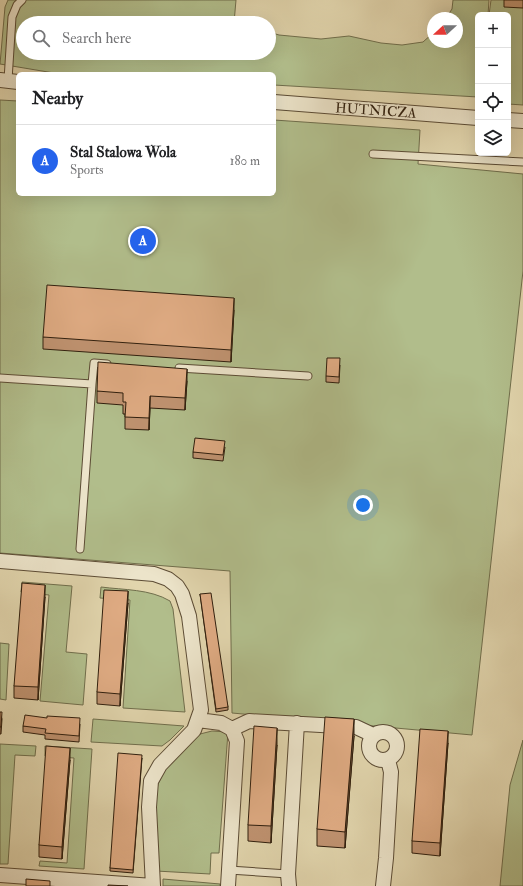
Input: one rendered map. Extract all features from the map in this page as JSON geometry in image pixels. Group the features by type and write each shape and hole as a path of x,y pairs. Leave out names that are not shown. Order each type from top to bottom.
{"street":[{"name":"HUTNICZA","path":"276,102 475,118"},
{"path":"511,120 523,121"},
{"path":"0,561 154,574 168,579 177,586 182,594 189,616 201,710 194,730 160,765 152,781 149,807 153,886 0,875"},
{"path":"198,720 221,723 232,729 237,741 228,886"},
{"path":"232,729 249,721 297,723 356,727 373,736"},
{"path":"288,880 297,723"},
{"path":"381,732 390,734 394,737 397,745 397,750 388,760 378,760 370,754 368,744 373,736 381,732"},
{"path":"383,886 391,772 388,760"}],"lane":[{"path":"9,81 12,17 17,5 22,0"},
{"path":"373,154 523,162"},
{"path":"80,549 94,363 118,364"},
{"path":"173,368 308,376"},
{"path":"0,378 92,384"},
{"path":"229,870 288,880"}],"green space":[{"path":"8,0 236,0 235,16 16,16 16,60 276,60 276,34 321,39 349,36 381,43 402,45 423,42 427,38 427,48 463,48 463,12 450,12 452,9 453,0 489,0 488,12 475,12 475,97 276,85 276,72 48,72 0,64 5,7"},
{"path":"491,0 505,0 523,8 523,105 511,104 511,12 489,12"},
{"path":"0,100 16,101 16,196 276,196 276,120 420,130 418,164 523,174 523,271 472,735 232,713 230,571 0,553"},
{"path":"22,582 72,586 66,652 87,654 83,705 40,701 49,595 21,592"},
{"path":"101,587 145,592 170,601 173,609 185,712 123,708 130,600 100,598"},
{"path":"0,643 9,644 6,700 0,699"},
{"path":"93,719 184,726 162,746 91,742"},
{"path":"212,731 228,732 219,853 211,853 210,874 156,871 154,805 158,784 168,764 200,734"},
{"path":"523,740 523,886 500,886 510,785"},
{"path":"0,744 36,746 35,756 15,755 8,864 0,864"},
{"path":"45,746 92,749 84,869 39,866 40,861 67,863 74,758 45,756"},
{"path":"163,879 220,884 220,886 163,886"}],"building":[{"path":"47,285 234,298 231,350 43,337"},
{"path":"327,358 340,358 339,377 326,376"},
{"path":"98,362 187,369 185,398 150,396 149,418 125,417 126,402 123,402 123,393 97,391"},
{"path":"195,438 225,441 223,455 193,452"},
{"path":"22,583 45,585 38,687 14,686"},
{"path":"104,590 128,591 120,694 97,692"},
{"path":"211,593 228,707 216,709 200,594"},
{"path":"0,712 2,712 1,727 0,727"},
{"path":"25,715 47,718 47,716 80,718 79,736 45,733 46,729 23,726"},
{"path":"325,717 354,719 345,832 317,829"},
{"path":"254,726 277,728 271,826 248,825"},
{"path":"420,729 448,731 440,843 412,841"},
{"path":"46,746 70,748 62,847 39,845"},
{"path":"118,753 142,755 133,870 110,868"},
{"path":"26,879 50,881 50,886 26,886"}],"place":[{"name":"Stal Stalowa Wola","path":"143,241"}]}
